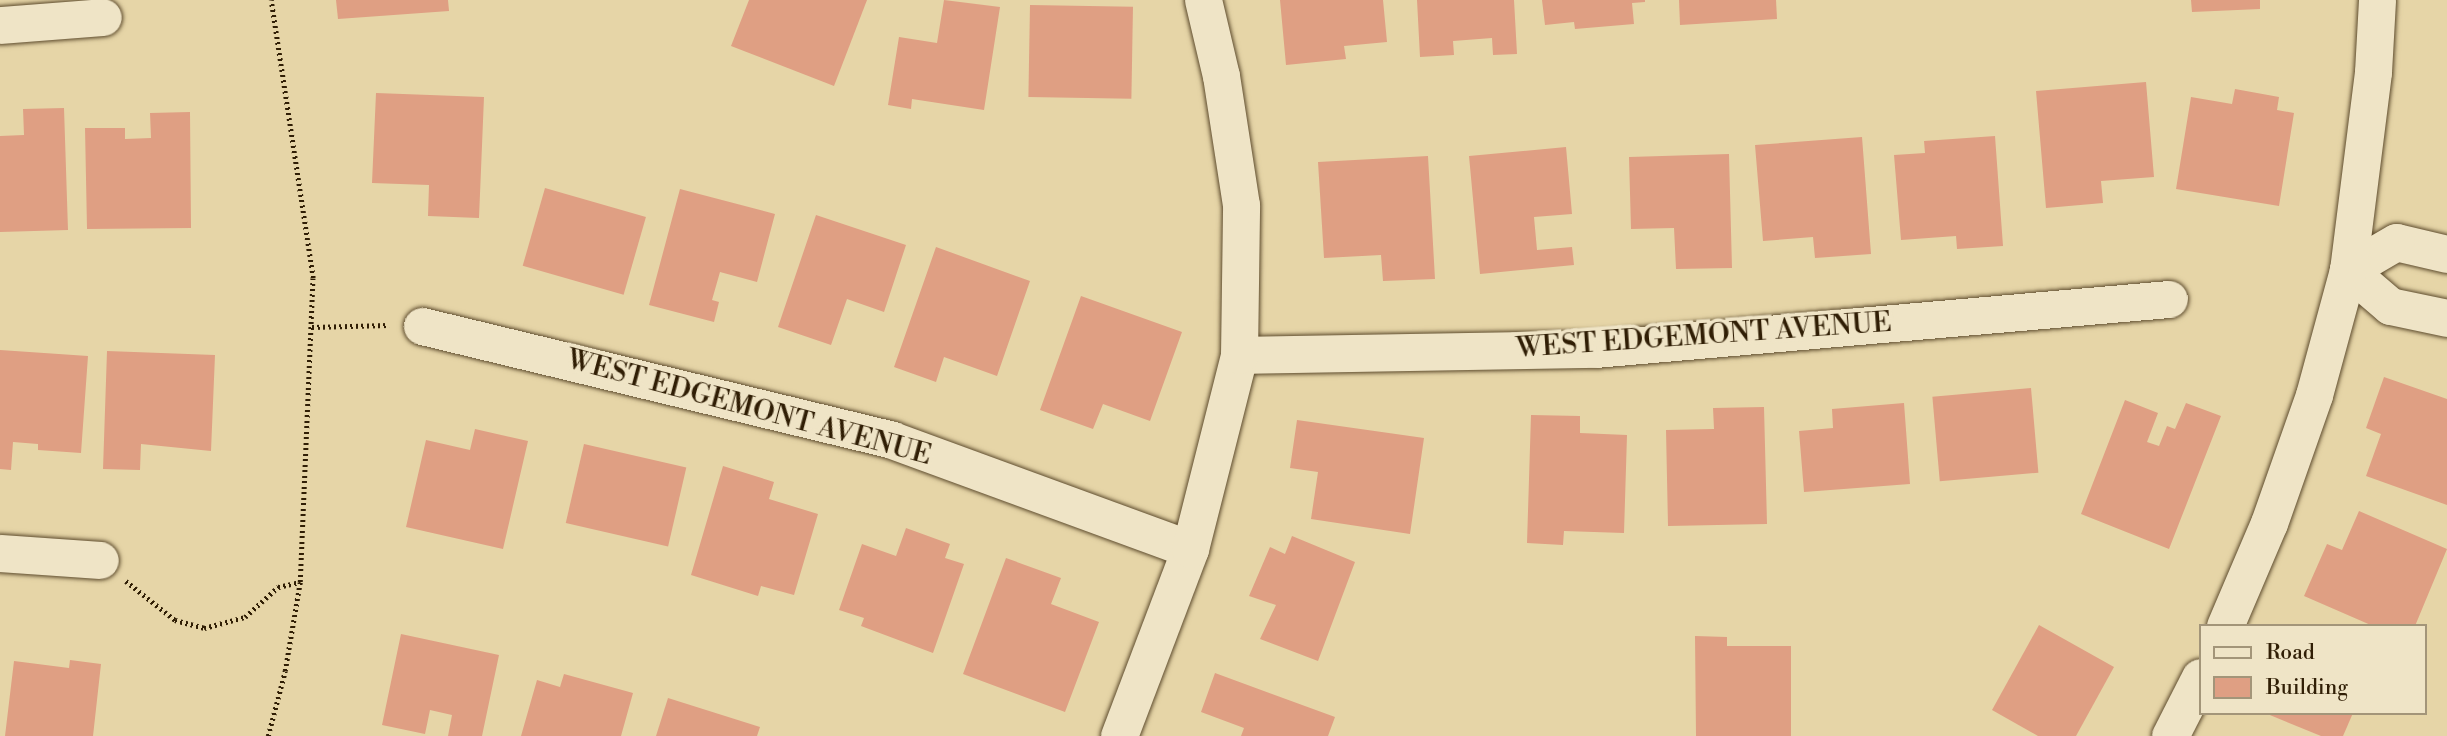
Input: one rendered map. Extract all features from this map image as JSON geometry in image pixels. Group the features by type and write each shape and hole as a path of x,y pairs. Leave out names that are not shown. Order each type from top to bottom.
{"street":[{"path":"1119,736 1190,549 1239,355 1241,205 1221,76 1203,0"},
{"path":"2226,624 2269,523 2314,396 2348,270 2373,72 2377,0"},
{"path":"0,25 103,16"},
{"path":"2348,270 2396,242 2447,254"},
{"path":"2348,270 2390,306 2447,318"},
{"name":"WEST EDGEMONT AVENUE","path":"1239,355 1595,349 2169,299"},
{"name":"WEST EDGEMONT AVENUE","path":"422,326 892,440 1190,549"},
{"path":"0,553 100,560"},
{"path":"2170,736 2198,681"}],"path":[{"path":"268,736 300,582 313,278 271,0"},
{"path":"312,327 422,326"},
{"path":"100,560 175,620 204,628 245,617 278,587 300,582"}],"building":[{"path":"336,0 448,0 449,11 338,19"},
{"path":"749,0 867,0 834,86 731,46"},
{"path":"944,0 1000,7 984,110 912,99 911,109 888,105 899,37 937,43"},
{"path":"1280,0 1383,0 1387,42 1344,46 1346,59 1286,65"},
{"path":"1417,0 1514,0 1517,54 1493,55 1492,38 1453,41 1454,55 1420,57"},
{"path":"1542,0 1645,2 1632,3 1634,24 1575,29 1574,22 1545,25"},
{"path":"1679,0 1776,0 1777,19 1680,25"},
{"path":"2191,0 2260,0 2260,9 2192,12"},
{"path":"1030,5 1133,7 1131,99 1028,97"},
{"path":"2146,82 2154,177 2101,181 2103,203 2046,208 2036,91"},
{"path":"2235,89 2279,97 2277,110 2294,113 2279,206 2176,189 2191,97 2232,104"},
{"path":"376,93 484,97 479,218 428,216 429,185 372,183"},
{"path":"64,108 68,230 0,232 0,136 24,135 23,109"},
{"path":"190,112 191,228 87,229 85,128 125,128 125,139 151,138 150,113"},
{"path":"1995,136 2003,246 1957,249 1956,236 1901,240 1894,155 1925,153 1924,141"},
{"path":"1862,137 1871,254 1815,258 1813,237 1763,241 1755,145"},
{"path":"1566,147 1572,214 1534,217 1537,250 1572,247 1574,265 1480,274 1469,156"},
{"path":"1729,154 1732,268 1676,269 1674,228 1631,229 1629,157"},
{"path":"1428,156 1435,279 1383,281 1381,255 1324,258 1318,162"},
{"path":"545,188 646,217 624,295 523,266"},
{"path":"680,189 775,214 757,282 720,272 712,300 719,302 714,322 649,305"},
{"path":"816,215 906,245 884,312 847,299 831,345 778,327"},
{"path":"936,247 1030,281 997,376 944,357 936,382 894,367"},
{"path":"1081,296 1182,332 1150,421 1103,404 1093,429 1040,410"},
{"path":"0,350 88,356 81,453 38,450 38,444 13,442 11,470 0,469"},
{"path":"107,351 215,355 211,451 141,444 140,470 103,469"},
{"path":"2384,377 2447,399 2447,505 2366,476 2381,434 2366,428"},
{"path":"2031,388 2038,473 1940,481 1932,397"},
{"path":"2125,400 2158,413 2147,442 2159,446 2167,426 2175,429 2186,403 2221,416 2169,549 2081,514"},
{"path":"1904,403 1910,484 1804,492 1799,431 1833,428 1832,409"},
{"path":"1764,407 1767,524 1668,526 1666,430 1714,429 1713,408"},
{"path":"1531,415 1580,416 1580,433 1627,435 1624,533 1564,531 1563,545 1527,543"},
{"path":"1297,420 1424,438 1410,534 1311,519 1318,472 1290,468"},
{"path":"475,429 528,441 503,549 406,527 426,440 470,450"},
{"path":"584,444 686,468 668,547 566,523"},
{"path":"723,466 774,482 769,499 818,514 794,595 761,586 758,596 691,575"},
{"path":"2359,511 2447,549 2416,624 2368,624 2304,596 2327,544 2342,550"},
{"path":"906,528 950,544 945,558 964,564 933,653 861,626 864,618 839,610 862,544 896,556"},
{"path":"1292,536 1355,562 1318,661 1260,639 1276,605 1249,596 1270,547 1285,554"},
{"path":"1006,558 1061,578 1051,604 1099,622 1065,712 963,674"},
{"path":"2039,625 2114,667 2076,736 2038,736 1992,710"},
{"path":"401,634 499,655 482,736 448,736 452,715 430,710 425,734 382,725"},
{"path":"1695,636 1727,637 1727,646 1791,646 1791,736 1696,736"},
{"path":"70,660 101,664 93,736 5,736 14,661 69,668"},
{"path":"1215,673 1335,717 1328,736 1241,736 1244,728 1201,712"},
{"path":"564,674 633,693 621,736 521,736 537,680 560,687"},
{"path":"668,698 760,727 757,736 656,736"},
{"path":"2270,715 2352,715 2343,736 2321,736"}]}
